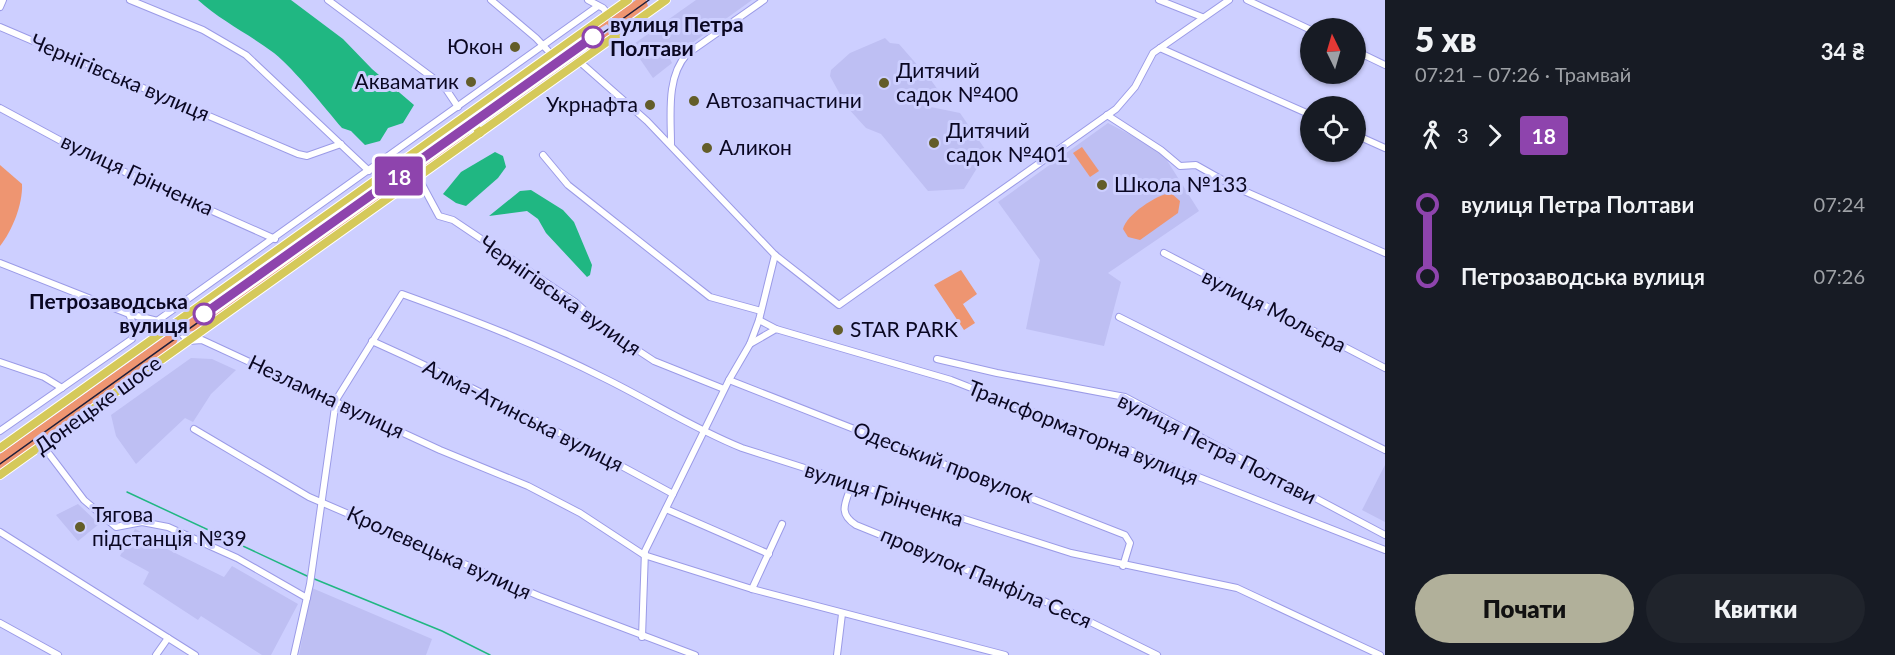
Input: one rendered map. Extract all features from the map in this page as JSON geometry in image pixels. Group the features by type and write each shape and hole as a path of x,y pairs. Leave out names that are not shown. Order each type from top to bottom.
{"highway":[{"name":"Донецьке шосе","path":"0,448 628,0"},
{"name":"Донецьке шосе","path":"0,476 580,62 660,2"},
{"path":"466,115 480,133"}],"street":[{"path":"0,7 3,0"},
{"path":"130,0 203,30 235,47 295,99 369,171"},
{"path":"141,0 148,9"},
{"path":"328,0 433,78 446,89 458,107"},
{"path":"490,0 543,44 552,55"},
{"path":"588,0 608,14"},
{"path":"671,144 673,92 678,64 687,54 764,0"},
{"path":"1159,0 1202,17"},
{"path":"580,62 671,144 775,255 839,305 1107,115 1125,100 1135,87 1148,60 1160,48 1229,0"},
{"path":"1247,0 1300,25"},
{"name":"Донецьке шосе","path":"157,321 275,239 598,6"},
{"name":"Чернігівська вулиця","path":"0,27 298,154 315,154 341,144"},
{"path":"1160,48 1300,110"},
{"path":"1366,55 1385,64"},
{"name":"вулиця Грінченка","path":"0,108 89,156 275,239"},
{"path":"1107,115 1161,150 1180,166 1196,165 1234,186 1385,253"},
{"path":"1366,139 1385,148"},
{"path":"543,155 567,184 710,297 761,311"},
{"path":"378,164 385,173"},
{"name":"Чернігівська вулиця","path":"418,177 439,216 453,220 575,302 604,328 654,361 724,389"},
{"name":"вулиця Мольєра","path":"1164,253 1385,368"},
{"path":"642,637 644,555 724,389 750,344 759,320 775,255"},
{"path":"0,263 129,314 174,325 188,340"},
{"name":"вулиця Грінченка","path":"372,341 402,294 497,328 604,378 703,432 984,528 1123,566 1237,588 1380,655"},
{"name":"Донецьке шосе","path":"0,431 132,339 135,329 129,314"},
{"path":"1119,317 1385,450"},
{"name":"Трансформаторна вулиця","path":"759,320 776,329 951,380 1385,550"},
{"path":"750,344 776,329"},
{"name":"Незламна вулиця","path":"188,340 202,340 440,450 555,500 644,555 752,590 1005,655"},
{"path":"294,655 310,584 336,400 372,341"},
{"name":"Алма-Атинська вулиця","path":"372,341 521,411 673,494"},
{"name":"вулиця Петра Полтави","path":"937,359 997,373 1125,397 1385,536"},
{"path":"0,362 44,377 62,388"},
{"name":"Одеський провулок","path":"729,380 1125,535 1129,537 1130,543 1123,566"},
{"name":"Кролевецька вулиця","path":"194,429 309,497 539,596 642,637 695,655"},
{"path":"43,446 84,500 116,527 142,522 168,527 237,558 306,598"},
{"name":"провулок Панфіла Сеся","path":"852,484 843,510 846,518 856,525 1068,611 1157,655"},
{"path":"666,509 769,554"},
{"path":"752,590 782,524"},
{"path":"0,532 195,655"},
{"path":"837,655 842,614"},
{"path":"0,622 58,655"},
{"path":"156,655 168,638"}],"shaded area":[{"path":"198,0 291,0 343,39 372,69 414,105 403,123 388,128 380,141 365,145 351,131 342,128 274,53"},
{"path":"636,0 646,0 648,6 587,51 585,48 611,30 607,24 580,40"},
{"path":"696,0 752,0 670,59 672,63 653,78 631,46"},
{"path":"885,38 890,43 899,44 919,67 917,70 928,76 938,90 921,105 960,113 987,152 964,189 928,191 881,134 866,128 847,107 830,76 831,70 850,53"},
{"path":"576,43 578,46 553,63 556,68 583,53 486,122 481,122 477,118 479,112"},
{"name":"Школа №133","path":"1108,123 1161,151 1199,211 1108,273 1121,282 1104,346 1026,329 1040,260 998,202"},
{"path":"461,125 469,127 469,136 197,330 188,332 184,327 186,322"},
{"path":"1082,147 1099,171 1090,177 1073,153"},
{"path":"495,152 503,156 506,167 498,178 466,206 456,203 443,194 461,172"},
{"path":"0,165 22,184 22,192 16,217 0,246"},
{"path":"531,190 563,210 574,222 592,265 590,275 587,277 546,233 538,219 527,211 489,216 520,191"},
{"path":"1171,193 1180,201 1178,213 1140,240 1128,237 1123,229 1125,223 1150,201"},
{"path":"961,270 977,294 963,304 961,301 975,323 964,330 934,285"},
{"path":"170,333 178,338 176,344 0,470 0,454"},
{"path":"191,358 212,359 236,370 211,394 193,422 185,418 136,464 116,436 111,415"},
{"path":"1385,465 1385,522 1362,510"},
{"path":"78,504 99,524 78,541 56,515"},
{"path":"135,529 166,544 165,548 224,577 232,566 298,604 271,655 262,655 201,616 198,620 143,584 149,572 120,556"},
{"path":"312,588 432,639 426,655 299,655"}],"waterway":[{"path":"127,492 307,576"},
{"path":"312,578 442,631 490,655"}],"tram line":[{"path":"0,464 649,0"},
{"name":"18","path":"204,314 593,37"}],"place":[{"name":"вулиця Петра Полтави","path":"593,37"},
{"name":"Юкон","path":"515,47"},
{"name":"Акваматик","path":"471,82"},
{"name":"Дитячий садок №400","path":"884,83"},
{"name":"Автозапчастини","path":"694,101"},
{"name":"Укрнафта","path":"650,105"},
{"name":"Дитячий садок №401","path":"934,143"},
{"name":"Аликон","path":"707,148"},
{"name":"Школа №133","path":"1102,185"},
{"name":"Петрозаводська вулиця","path":"204,314"},
{"name":"STAR PARK","path":"838,330"},
{"name":"Тягова пiдстанцiя №39","path":"80,527"}]}
